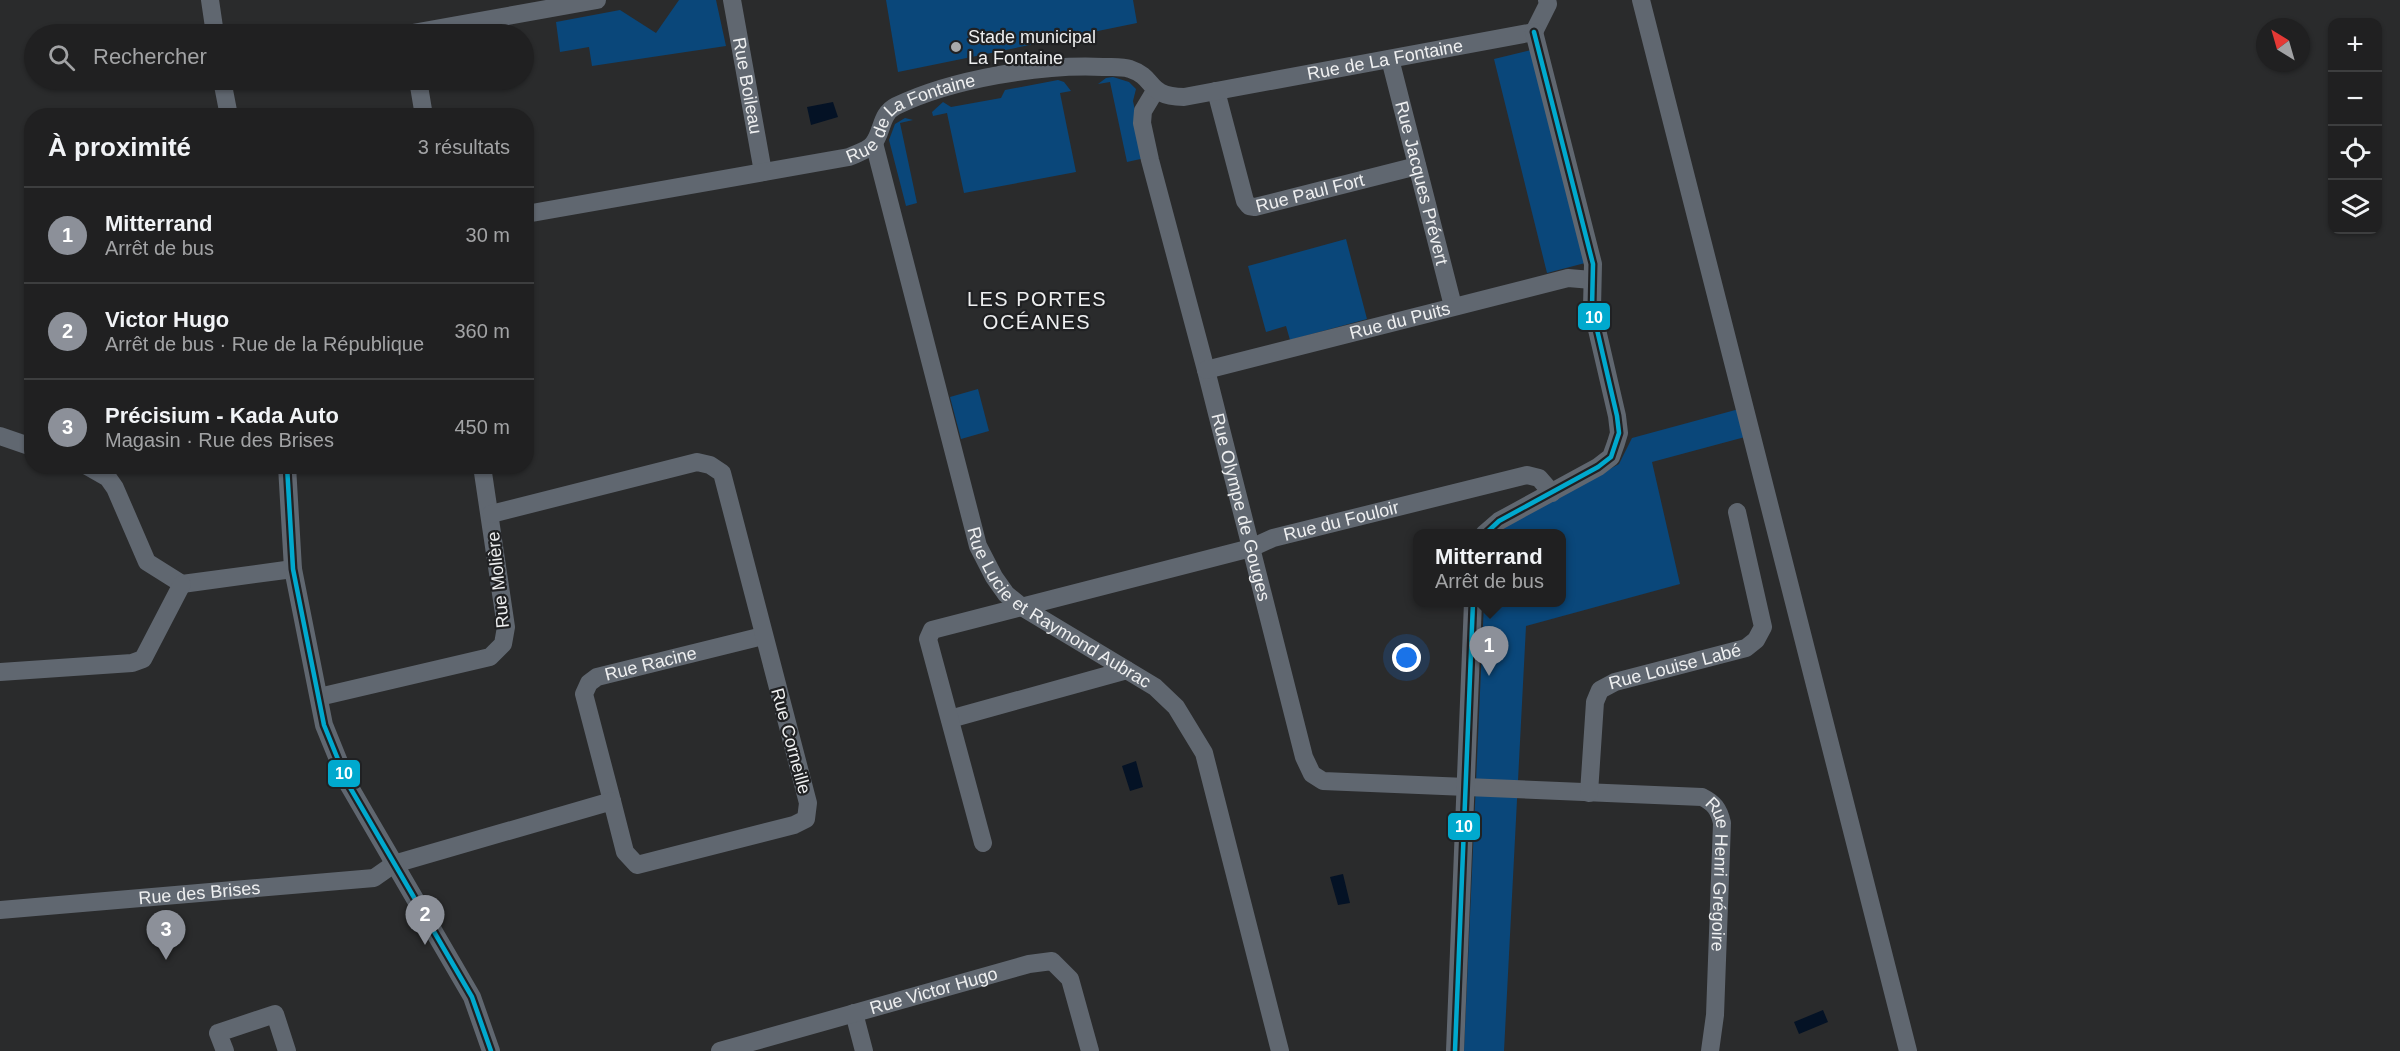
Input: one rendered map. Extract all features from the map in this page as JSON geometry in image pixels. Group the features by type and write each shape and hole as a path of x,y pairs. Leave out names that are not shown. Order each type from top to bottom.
{"street":[{"path":"210,0 214,24"},
{"path":"464,24 597,0"},
{"name":"Rue Boileau","path":"732,0 763,172"},
{"path":"1490,529 1499,521 1598,467 1611,457 1618,433 1592,308 1593,264 1534,32 1548,4 1547,0"},
{"path":"1641,0 1908,1051"},
{"name":"Rue de La Fontaine","path":"534,213 849,157 866,150 874,143 885,115 893,107 949,86 1041,69 1083,66 1129,68 1143,75 1155,91 1170,97 1184,97 1534,32"},
{"name":"Rue Jacques Prévert","path":"1390,58 1454,306"},
{"path":"224,90 227,108"},
{"path":"420,90 423,108"},
{"name":"Rue Olympe de Gouges","path":"1155,91 1143,111 1142,123 1304,758 1312,774 1323,781 1466,789"},
{"name":"Rue Paul Fort","path":"1216,91 1245,201 1249,206 1255,207 1417,166"},
{"name":"Rue Lucie et Raymond Aubrac","path":"874,143 978,546 1000,585 1022,607 1155,687 1176,707 1204,753 1280,1051"},
{"name":"Rue du Puits","path":"1206,370 1568,278 1592,280"},
{"path":"0,436 24,444"},
{"name":"Rue Corneille","path":"491,514 698,462 710,465 722,473 808,803 806,819 794,825 636,865 625,852 612,801"},
{"path":"101,474 108,478 115,488 147,562 182,584 293,569"},
{"path":"287,474 293,569 324,725 348,784 472,997 491,1051"},
{"name":"Rue Molière","path":"320,697 490,657 503,644 506,627 484,474"},
{"name":"Rue du Fouloir","path":"950,719 928,639 932,630 1251,548 1273,538 1527,475 1539,478 1552,493"},
{"name":"Rue Louise Labé","path":"1589,793 1595,702 1600,690 1615,682 1746,648 1756,640 1763,627 1762,614 1737,512"},
{"path":"0,672 132,663 143,659 182,584"},
{"path":"1455,1051 1473,607"},
{"name":"Rue Racine","path":"612,801 584,694 589,682 597,677 763,636"},
{"path":"983,843 950,719 1127,670"},
{"name":"Rue Henri Grégoire","path":"1466,789 1702,797 1719,810 1722,822 1715,1015 1710,1051"},
{"path":"394,864 612,801"},
{"name":"Rue des Brises","path":"0,910 374,878 394,864"},
{"name":"Rue Victor Hugo","path":"720,1051 1029,964 1052,961 1070,979 1090,1051"},
{"path":"854,1013 864,1051"},
{"path":"225,1051 218,1033 275,1014 287,1051"}],"shaded area":[{"path":"679,0 716,0 726,46 592,66 589,47 560,52 556,22 620,10 656,33"},
{"name":"Stade municipal La Fontaine","path":"886,0 1133,0 1137,23 898,72"},
{"path":"1531,50 1585,263 1547,273 1494,59"},
{"path":"1113,77 1129,82 1136,89 1133,101 1145,158 1127,162 1110,82 1098,84 1106,78"},
{"path":"1058,80 1064,82 1071,91 1060,93 1076,172 964,193 947,113 933,116 932,112 943,102 951,107 1001,98 1005,90"},
{"path":"833,102 838,117 811,125 807,107"},
{"path":"905,118 913,120 900,123 917,203 906,206 889,140 895,124"},
{"path":"1346,239 1367,319 1290,340 1286,326 1266,332 1248,266"},
{"path":"978,389 989,431 961,439 950,397"},
{"path":"1739,409 1745,437 1652,462 1680,584 1526,626 1504,1051 1464,1051 1484,607 1566,607 1566,529 1500,529 1619,464 1632,438"},
{"path":"1136,761 1143,787 1130,791 1122,766"},
{"path":"1343,874 1350,903 1338,905 1330,877"},
{"path":"1823,1010 1828,1022 1799,1034 1794,1022"}],"transit line":[{"name":"10","path":"1490,529 1499,521 1598,467 1611,457 1619,433 1592,308 1593,264 1534,32"},
{"name":"10","path":"287,474 293,569 324,725 348,784 472,997 491,1051"},
{"name":"10","path":"1455,1051 1473,607"}],"place":[{"name":"Stade municipal La Fontaine","path":"956,47"},
{"name":"Mitterrand","path":"1489,676"},
{"name":"Victor Hugo","path":"425,945"},
{"name":"Précisium - Kada Auto","path":"166,960"}],"district":[{"name":"LES PORTES OCÉANES","path":"1037,310"}]}
